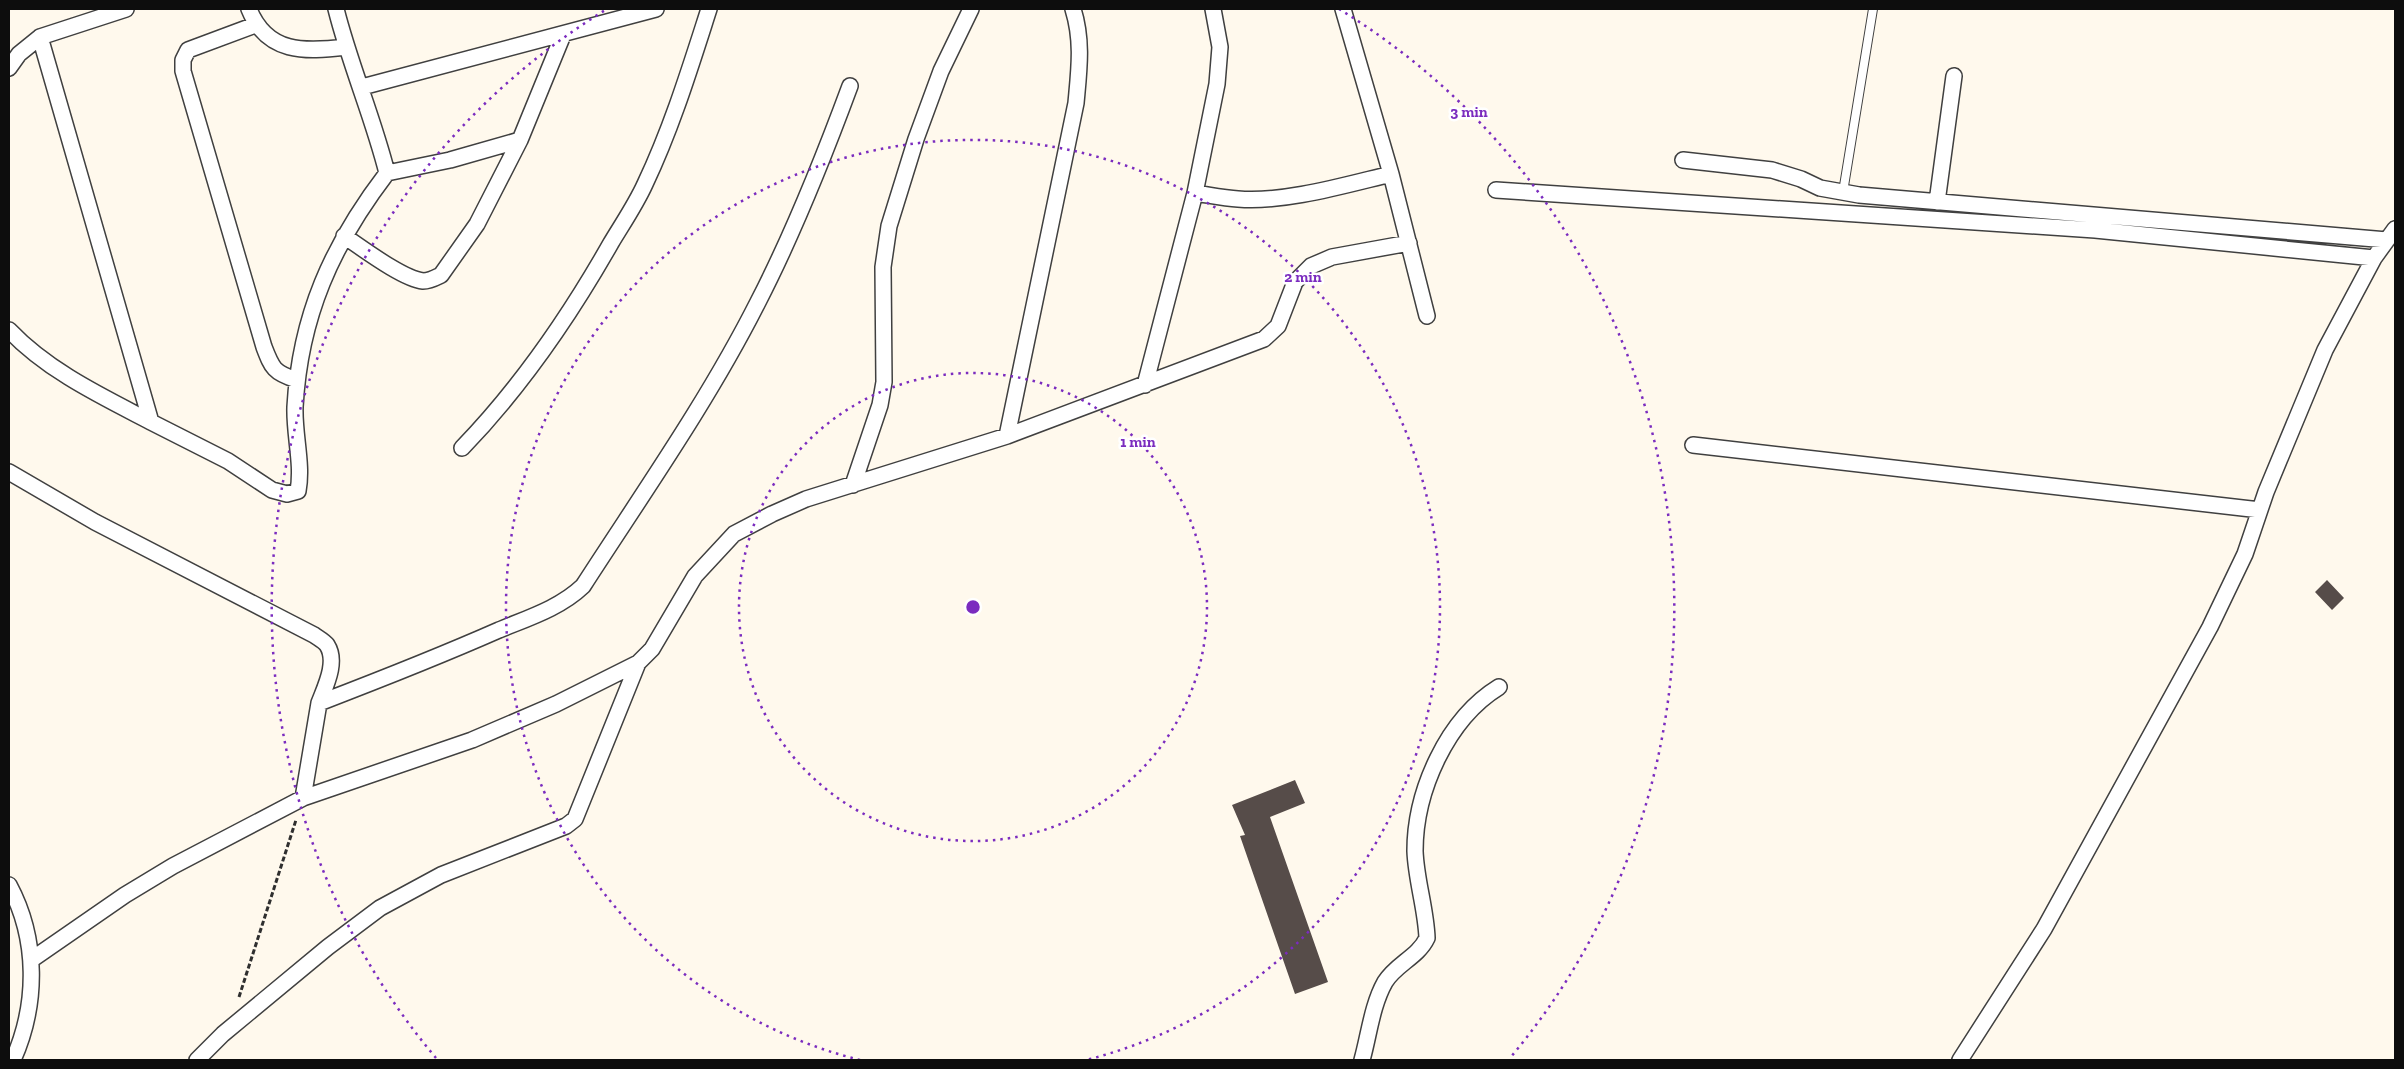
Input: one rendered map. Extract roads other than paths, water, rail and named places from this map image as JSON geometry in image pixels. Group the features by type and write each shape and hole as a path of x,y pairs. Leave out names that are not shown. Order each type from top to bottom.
{"street":[{"path":"9,68 19,54 40,37 126,9"},
{"path":"249,9 255,25 288,48 312,51 346,47"},
{"path":"336,9 346,47 362,87 387,173"},
{"path":"362,87 656,9"},
{"path":"462,448 492,418 554,337 591,279 645,184 681,98 709,9"},
{"path":"853,486 880,405 884,382 883,267 889,226 916,138 941,71 971,9"},
{"path":"1007,436 1076,103 1081,53 1078,26 1073,9"},
{"path":"1145,385 1195,192 1217,84 1220,46 1213,9"},
{"path":"1344,9 1391,174 1427,316"},
{"path":"255,25 188,50 183,60 183,71 271,366 280,374 297,380"},
{"path":"344,236 406,275 422,281 433,280 441,275 477,224 520,140 563,35"},
{"path":"40,37 151,422"},
{"path":"1937,202 1954,76"},
{"path":"319,703 430,660 548,610 569,599 582,586 698,410 758,303 812,186 850,86"},
{"path":"9,330 28,350 77,382 228,461 272,490 287,494 298,491 300,480 295,410 297,370 314,300 344,236 360,209 387,173 450,160 520,140"},
{"path":"1683,160 1772,170 1801,179 1820,188 1843,192 1937,202 2391,234"},
{"path":"1195,192 1239,200 1282,197 1337,187 1391,174"},
{"path":"1496,190 2094,230 2374,258"},
{"path":"1960,1060 2044,929 2210,627 2245,554 2260,510 2325,350 2374,258 2391,234"},
{"path":"31,960 126,895 173,866 303,798 480,737 556,704 638,663 652,649 695,576 734,534 806,499 853,486 1007,436 1264,339 1278,326 1295,282 1311,266 1332,258 1409,243"},
{"path":"1693,445 2260,510"},
{"path":"9,472 95,522 314,635 326,645 331,657 329,675 319,703 303,798"},
{"path":"198,1060 223,1034 328,947 380,908 441,874 566,826 575,819 638,663"},
{"path":"1362,1060 1385,981 1422,948 1427,938 1415,852 1418,811 1436,763 1452,730 1482,697 1499,687"},
{"path":"9,885 21,908 31,960 31,993 24,1036 13,1060"}],"lane":[{"path":"1843,192 1873,9"}]}
